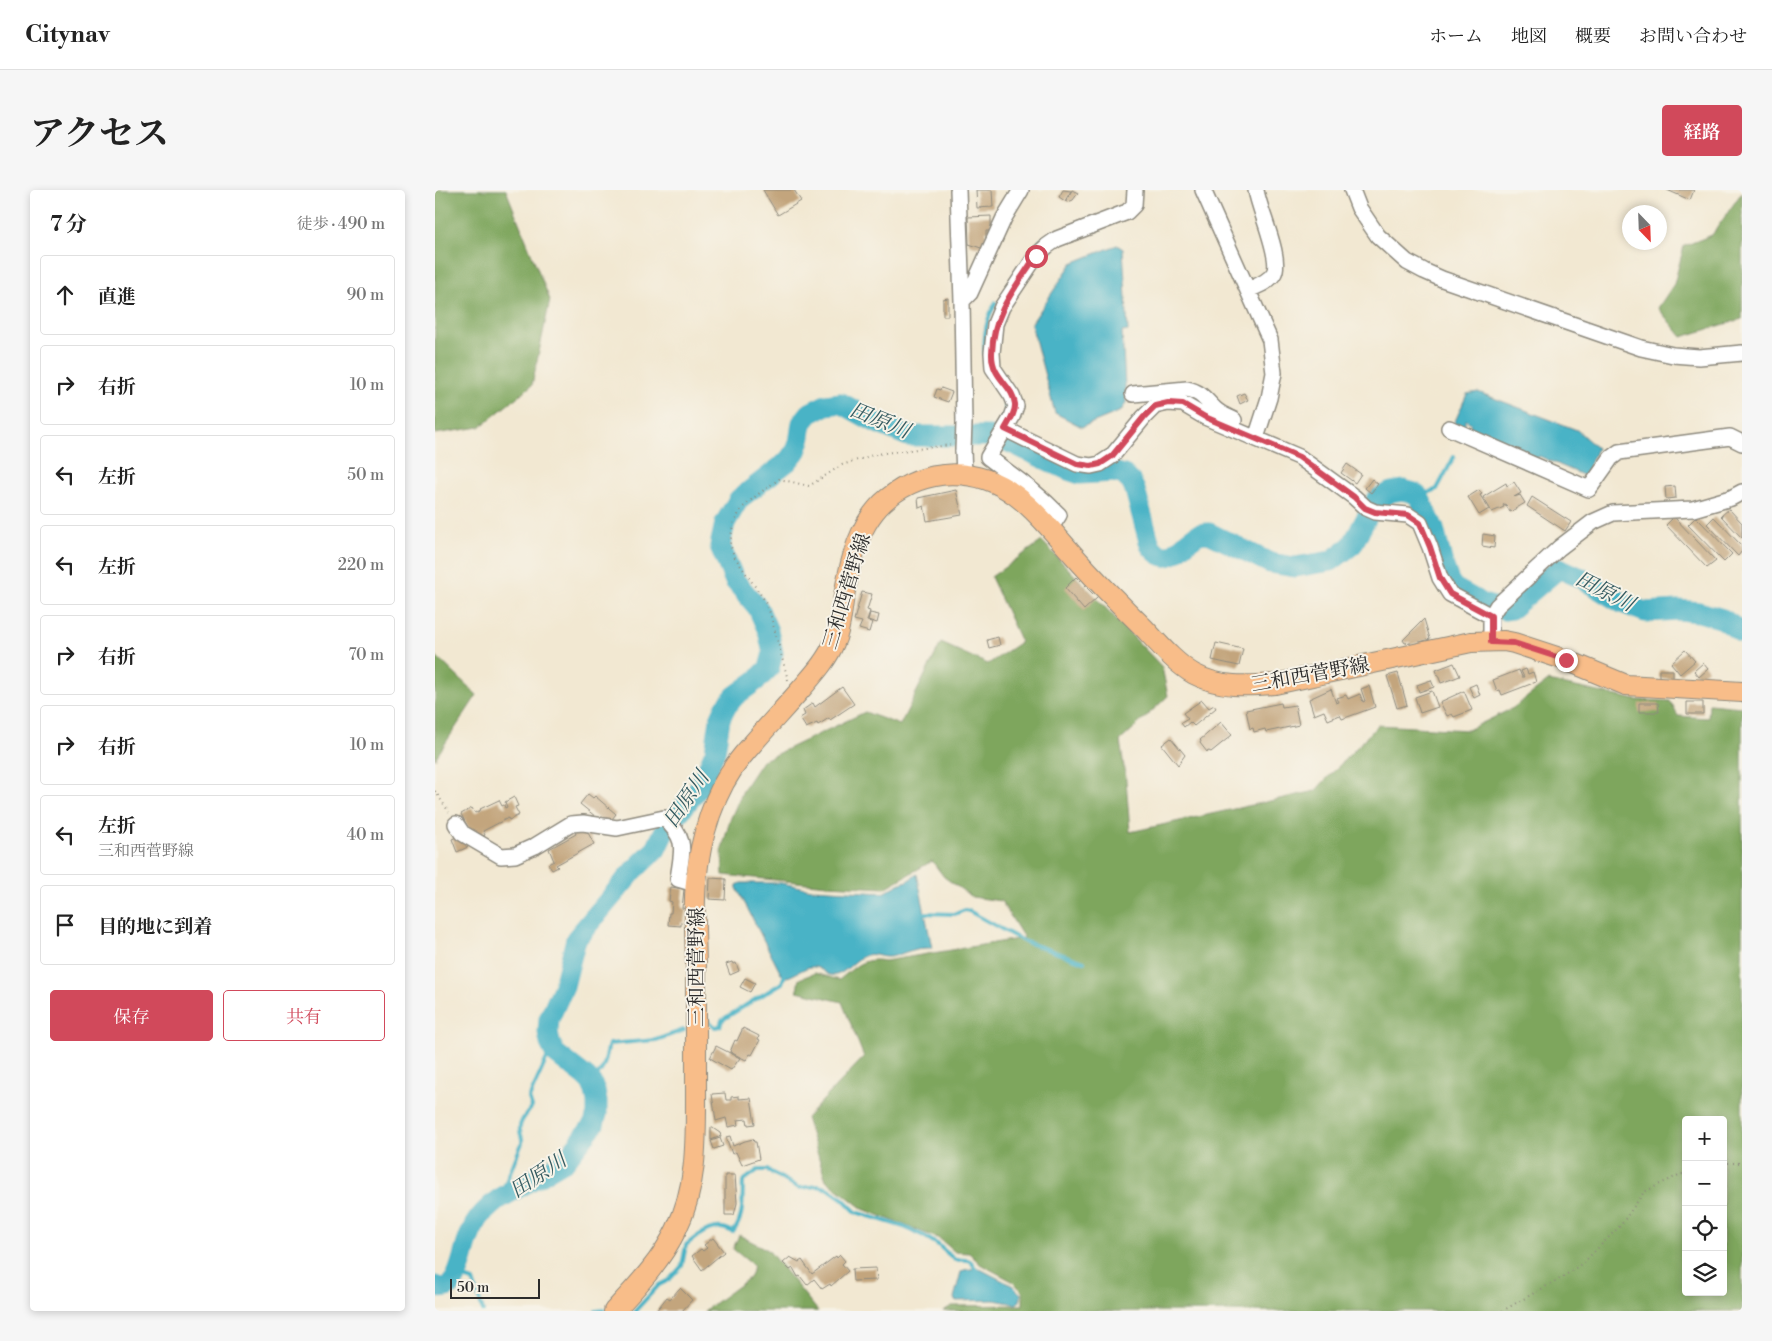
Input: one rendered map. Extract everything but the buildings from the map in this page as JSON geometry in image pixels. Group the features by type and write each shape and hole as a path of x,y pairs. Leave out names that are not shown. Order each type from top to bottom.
{"main road":[{"name":"三和西菅野線","path":"614,1311 637,1287 660,1258 677,1228 687,1200 694,1164 696,1124 695,884 702,842 715,802 740,757 819,669 834,644 861,534 874,512 885,501 897,491 913,482 931,476 946,474 964,475 991,481 1014,494 1050,529 1166,651 1194,674 1220,684 1242,687 1275,684 1471,642 1491,642 1514,643 1566,660 1626,684 1742,692"}],"street":[{"path":"958,190 964,423 956,448 964,475"},
{"path":"962,301 970,293 1004,218 1021,190"},
{"path":"1050,529 1059,515 1021,480 988,457 1012,417 1016,406 1013,396 993,368 992,354 995,324 1003,307 1036,256 1057,239 1127,212 1135,201 1135,190"},
{"path":"1203,190 1270,340 1274,373 1269,398 1258,434"},
{"path":"1248,290 1267,281 1274,273 1276,264 1275,252 1260,210 1256,190"},
{"path":"1352,190 1359,208 1378,236 1407,262 1442,279 1641,348 1673,355 1699,357 1742,353"},
{"path":"1133,394 1187,389 1195,390 1223,415 1306,461 1371,510 1408,515 1420,523 1445,589 1450,594 1494,611"},
{"path":"1001,434 1077,464 1091,466 1100,464 1112,456 1155,406 1168,403 1183,404 1205,417 1258,434"},
{"path":"1449,428 1589,489 1611,458 1619,452 1730,437 1742,442"},
{"path":"1491,642 1494,611 1559,548 1593,522 1613,514 1693,510 1731,498 1742,492"},
{"path":"457,824 463,833 501,856 515,854 535,846 571,824 617,828 664,818 676,828 683,845 678,879 695,884"}],"path":[{"path":"796,695 791,692 770,613 763,598 733,556 729,544 733,524 742,508 779,479 809,486 842,465 876,454 956,448"},
{"path":"435,791 457,824"},
{"path":"1727,1163 1742,1163"},
{"path":"1502,1311 1563,1277 1584,1262 1621,1225 1644,1192 1682,1174"}],"green space":[{"path":"435,190 506,190 550,300 532,385 480,427 435,434"},
{"path":"1742,192 1742,319 1682,337 1658,308 1674,284 1684,246 1712,235"},
{"path":"1042,541 1162,667 1168,696 1120,741 1126,780 1130,832 1315,791 1378,725 1468,730 1513,708 1548,681 1636,700 1670,701 1678,716 1708,718 1709,704 1742,707 1742,1311 943,1311 952,1306 1023,1305 1023,1292 1012,1281 980,1264 969,1253 955,1252 940,1239 863,1209 826,1180 806,1118 864,1057 842,1002 797,991 799,979 815,973 839,980 855,967 871,960 885,961 1024,938 1001,901 972,897 944,877 932,861 885,888 828,885 723,875 722,849 730,820 744,788 762,761 865,712 900,725 941,643 988,664 1021,642 991,577"},
{"path":"435,655 477,695 435,759"},
{"path":"739,1235 768,1250 818,1311 704,1311 749,1278 754,1266 733,1249"}],"water":[{"path":"1117,245 1123,249 1128,331 1122,332 1126,403 1121,411 1082,427 1055,413 1031,324 1072,263"},
{"path":"1478,392 1577,430 1597,448 1585,476 1539,456 1536,461 1466,432 1471,423 1466,420 1463,430 1453,426 1467,394"},
{"path":"917,874 932,948 917,949 890,957 867,955 836,975 827,974 815,967 787,977 781,974 737,888 737,885 741,883 781,883 811,889 883,893 908,881"},
{"path":"978,1268 1013,1286 1021,1294 1020,1301 1016,1304 994,1300 955,1301 954,1298 961,1272"}],"waterway":[{"path":"1032,250 1041,240 1050,236"},
{"path":"986,366 985,333 989,317 996,303"},
{"path":"989,375 1005,402 1006,411 1001,422"},
{"name":"田原川","path":"435,1286 442,1288 453,1282 474,1227 485,1211 499,1199 565,1161 594,1124 597,1114 595,1091 591,1082 586,1077 555,1053 550,1043 548,1032 549,1019 564,986 576,939 634,870 656,849 665,830 699,788 715,752 720,719 725,708 735,696 757,680 769,668 773,653 768,631 758,608 735,581 720,546 725,523 739,499 787,462 796,451 802,423 810,413 826,405 841,403 877,423 908,436 990,436 1009,442 1080,474 1114,472 1124,475 1131,482 1135,490 1150,545 1163,556 1174,554 1198,534 1209,533 1270,563 1295,567 1331,561 1352,545 1376,500 1391,492 1403,490 1414,493 1419,497 1434,529 1449,581 1454,588 1483,604 1504,610 1511,609 1559,568 1581,578 1622,603 1645,612 1678,610 1699,612 1723,619 1742,633"},
{"path":"1419,497 1437,489 1454,457"},
{"path":"921,913 955,914 965,910 969,911 1023,941 1084,962"},
{"path":"708,1020 715,1027 720,1026 722,1020 782,983 786,971"},
{"path":"591,1082 602,1068 609,1044 656,1040 684,1030"},
{"path":"499,1199 522,1143 520,1127 532,1107 529,1098 552,1047"},
{"path":"635,1311 659,1285 669,1280 682,1266 686,1245 702,1233 713,1228 726,1229 733,1232 741,1214 743,1181 758,1170 767,1170 799,1188 818,1186 829,1189 856,1212 904,1227 924,1236 937,1244 955,1260 969,1261 977,1272"},
{"path":"458,1276 473,1281 483,1311"},
{"path":"596,1311 604,1310"}],"route":[{"path":"1036,256 1003,307 995,324 992,354 993,368 1013,396 1016,406 1005,429 1077,464 1091,466 1100,464 1112,456 1155,406 1168,403 1183,404 1205,417 1299,457 1335,482 1365,508 1375,512 1408,515 1420,523 1445,589 1450,594 1491,616 1491,642 1504,641 1514,643 1566,660"}]}
